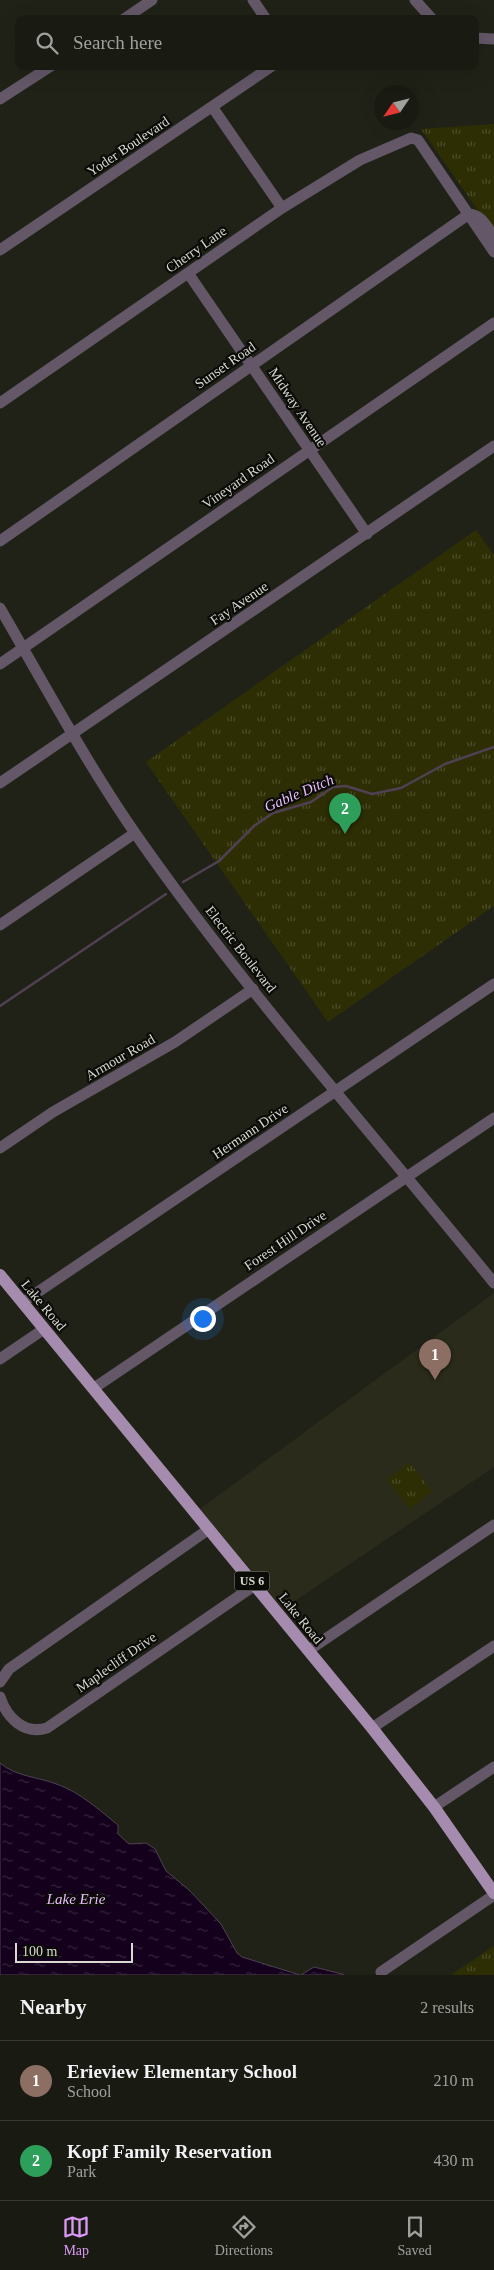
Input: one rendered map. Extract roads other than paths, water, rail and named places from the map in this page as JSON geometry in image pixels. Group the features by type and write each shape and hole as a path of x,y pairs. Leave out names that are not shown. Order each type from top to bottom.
{"main road":[{"name":"Lake Road","path":"0,1275 372,1728 434,1807 493,1891"}],"street":[{"path":"130,15 152,0"},
{"path":"253,0 263,15"},
{"path":"415,0 428,15"},
{"path":"479,38 494,39"},
{"path":"0,100 45,70"},
{"name":"Yoder Boulevard","path":"0,250 266,70"},
{"path":"212,108 282,208"},
{"name":"Cherry Lane","path":"0,403 282,208 360,160 411,138 418,140 468,214"},
{"path":"468,214 475,215 483,221 494,236"},
{"path":"468,214 494,252"},
{"name":"Sunset Road","path":"0,541 468,214"},
{"name":"Midway Avenue","path":"188,273 367,534"},
{"name":"Vineyard Road","path":"0,664 494,323"},
{"name":"Fay Avenue","path":"0,783 494,446"},
{"name":"Electric Boulevard","path":"0,608 73,734 135,833 171,884 253,989 494,1283"},
{"path":"0,925 135,833"},
{"name":"Hermann Drive","path":"22,1302 494,984"},
{"name":"Armour Road","path":"0,1148 54,1112 175,1042 253,989"},
{"name":"Forest Hill Drive","path":"94,1388 494,1118"},
{"path":"0,1359 44,1328"},
{"path":"309,1650 494,1525"},
{"path":"0,1682 8,1668 209,1529"},
{"name":"Maplecliff Drive","path":"0,1697 3,1705 20,1726 33,1730 47,1728 255,1585"},
{"path":"372,1728 494,1646"},
{"path":"434,1807 494,1767"},
{"path":"381,1972 493,1891"}],"water":[{"name":"Lake Erie","path":"0,1763 6,1768 21,1774 67,1788 82,1797 118,1825 118,1834 129,1844 146,1843 155,1849 166,1871 189,1890 221,1924 237,1953 242,1957 300,1975 0,1975"},
{"path":"314,1967 342,1974 344,1975 301,1975"}],"waterway":[{"name":"Gable Ditch","path":"183,882 219,861 254,826 273,813 311,802 333,787 346,786 372,794 401,788 445,764 494,747"},
{"name":"Gable Ditch","path":"0,1006 166,894"}],"place":[{"name":"Kopf Family Reservation","path":"345,834"},
{"name":"Erieview Elementary School","path":"435,1380"}]}
